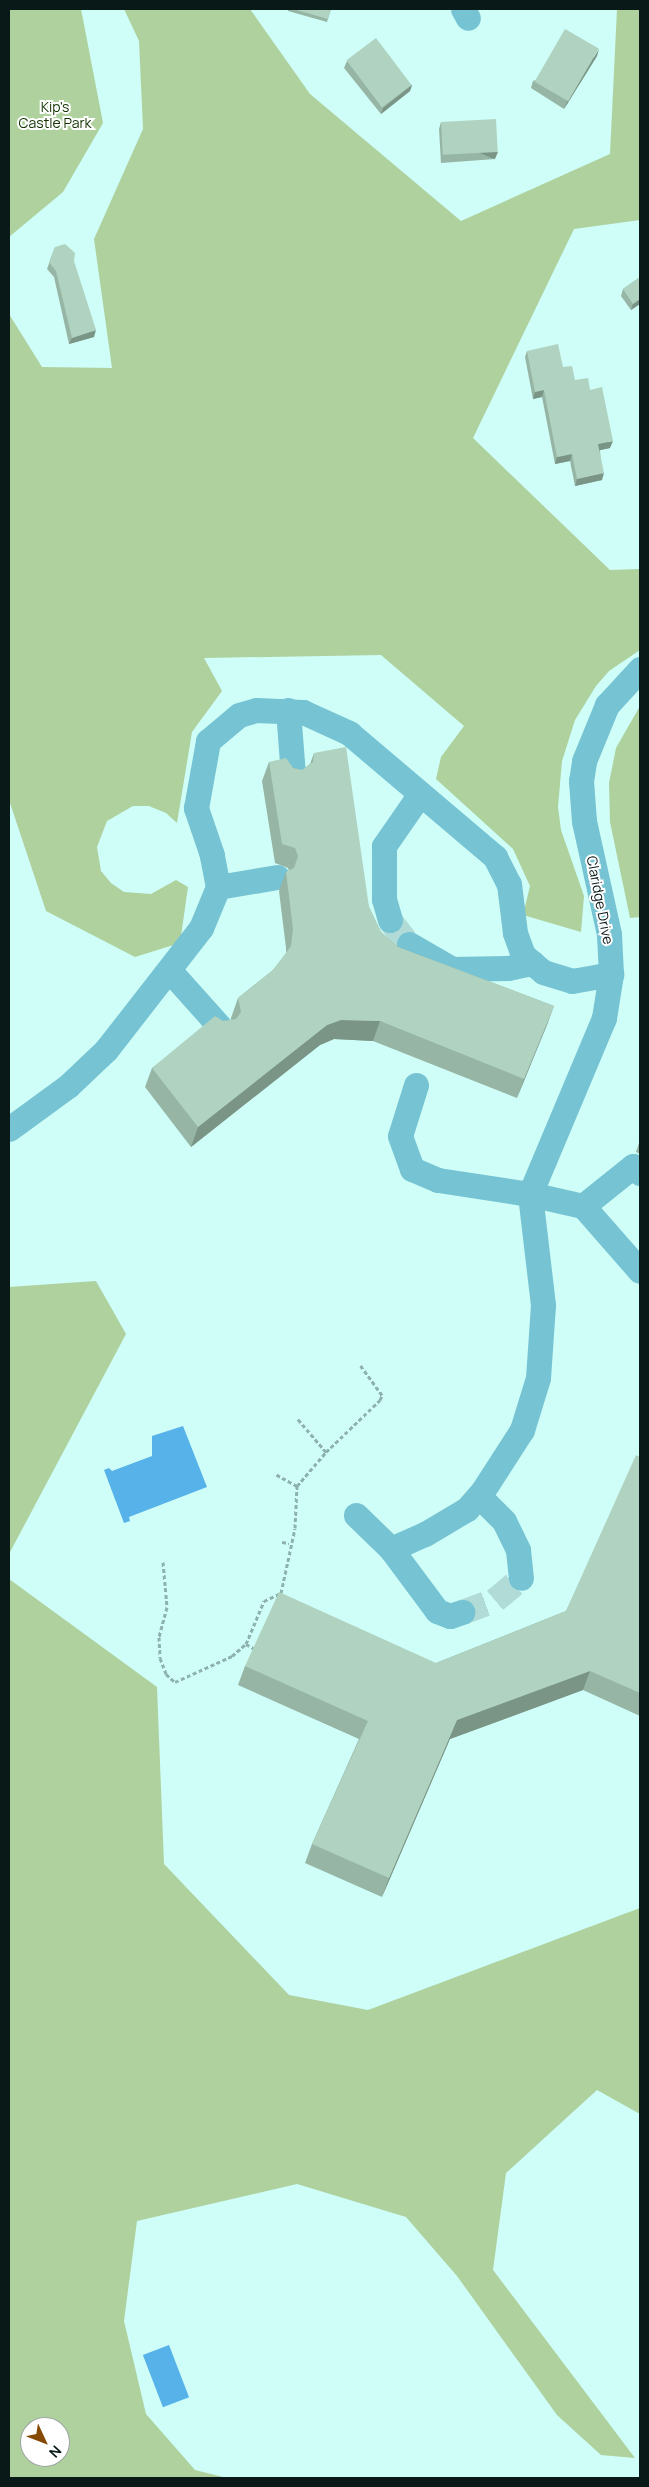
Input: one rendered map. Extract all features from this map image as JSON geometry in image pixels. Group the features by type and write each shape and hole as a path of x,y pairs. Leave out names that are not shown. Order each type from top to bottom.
{"street":[{"name":"Claridge Drive","path":"530,1194 604,1018 611,974 609,934 584,821 581,781 597,723 620,688 640,669"},
{"path":"9,1129 68,1086 106,1050 170,971 201,928 218,887 212,855 196,808 208,741 239,715 256,710 303,712 349,733 495,857 509,884 515,933 523,955 543,972 572,980 611,974"},
{"path":"288,710 293,775"},
{"path":"390,920 384,899 384,846 420,794"},
{"path":"218,887 277,877"},
{"path":"409,944 452,969 508,968 532,963"},
{"path":"170,971 220,1027"},
{"path":"416,1085 400,1136 412,1169 438,1180 530,1194 583,1206 640,1272"},
{"path":"583,1206 633,1166 640,1173"},
{"path":"391,1549 466,1509 479,1496 522,1430 538,1378 544,1305 530,1194"},
{"path":"479,1496 504,1521 518,1550 521,1578"},
{"path":"356,1515 391,1549 437,1611 450,1616 462,1612"}],"path":[{"path":"163,1562 167,1607 159,1637 160,1658 166,1674 175,1682 232,1656 246,1644 264,1602 281,1593 289,1543 295,1528 297,1486 326,1452 380,1400 382,1394 360,1365"},
{"path":"297,1418 326,1452"},
{"path":"274,1473 297,1486"},
{"path":"282,1542 289,1543"},
{"path":"246,1644 255,1649"}],"green space":[{"name":"Kip's Castle Park","path":"9,9 81,9 103,123 63,192 9,237"},
{"path":"124,9 250,9 310,94 461,221 610,154 617,9 640,9 640,220 574,229 473,438 610,570 640,569 640,650 609,671 596,686 575,720 562,761 558,807 561,830 584,896 581,932 523,915 530,886 513,849 436,779 441,757 464,726 381,655 204,658 222,691 192,732 177,823 166,813 149,806 133,806 107,821 97,847 101,871 111,883 124,892 151,894 176,880 188,887 180,943 135,957 46,911 9,800 9,314 42,367 112,368 94,239 143,129 139,41"},
{"path":"640,706 640,917 630,918 610,822 609,783 616,748"},
{"path":"96,1281 126,1334 9,1554 9,1287"},
{"path":"9,1579 157,1687 164,1864 289,1995 368,2010 640,1908 640,2114 597,2090 506,2173 493,2270 635,2458 601,2455 557,2415 457,2276 406,2217 297,2184 137,2221 124,2321 146,2414 195,2470 227,2478 9,2478"}],"water":[{"path":"183,1426 207,1487 129,1517 130,1521 124,1523 104,1470 109,1468 112,1471 152,1456 152,1436"},
{"path":"169,2345 189,2397 163,2407 143,2355"}],"building":[{"path":"293,9 331,9 328,19"},
{"path":"565,29 599,48 568,101 534,82"},
{"path":"376,38 412,85 382,107 346,60"},
{"path":"496,119 498,152 443,155 441,122"},
{"path":"65,244 75,253 74,261 96,330 72,338 56,271 49,262 55,247"},
{"path":"640,277 640,299 633,304 623,289"},
{"path":"558,344 563,367 572,366 575,380 588,378 590,390 602,387 613,441 598,444 604,473 577,479 572,454 557,457 544,390 535,392 527,351"},
{"path":"346,747 369,907 381,932 398,947 554,1006 524,1079 380,1021 341,1020 327,1025 198,1127 152,1068 215,1016 223,1021 236,1019 241,1012 238,998 273,970 291,946 293,929 286,872 294,868 298,856 295,848 282,844 269,762 286,758 293,768 302,770 313,762 314,753"},
{"path":"636,1455 640,1457 640,1693 590,1671 457,1720 389,1878 312,1844 368,1721 245,1666 279,1592 436,1663 566,1611"}],"tunnel":[{"path":"390,920 409,944"},
{"path":"462,1612 495,1600 521,1578"}]}
